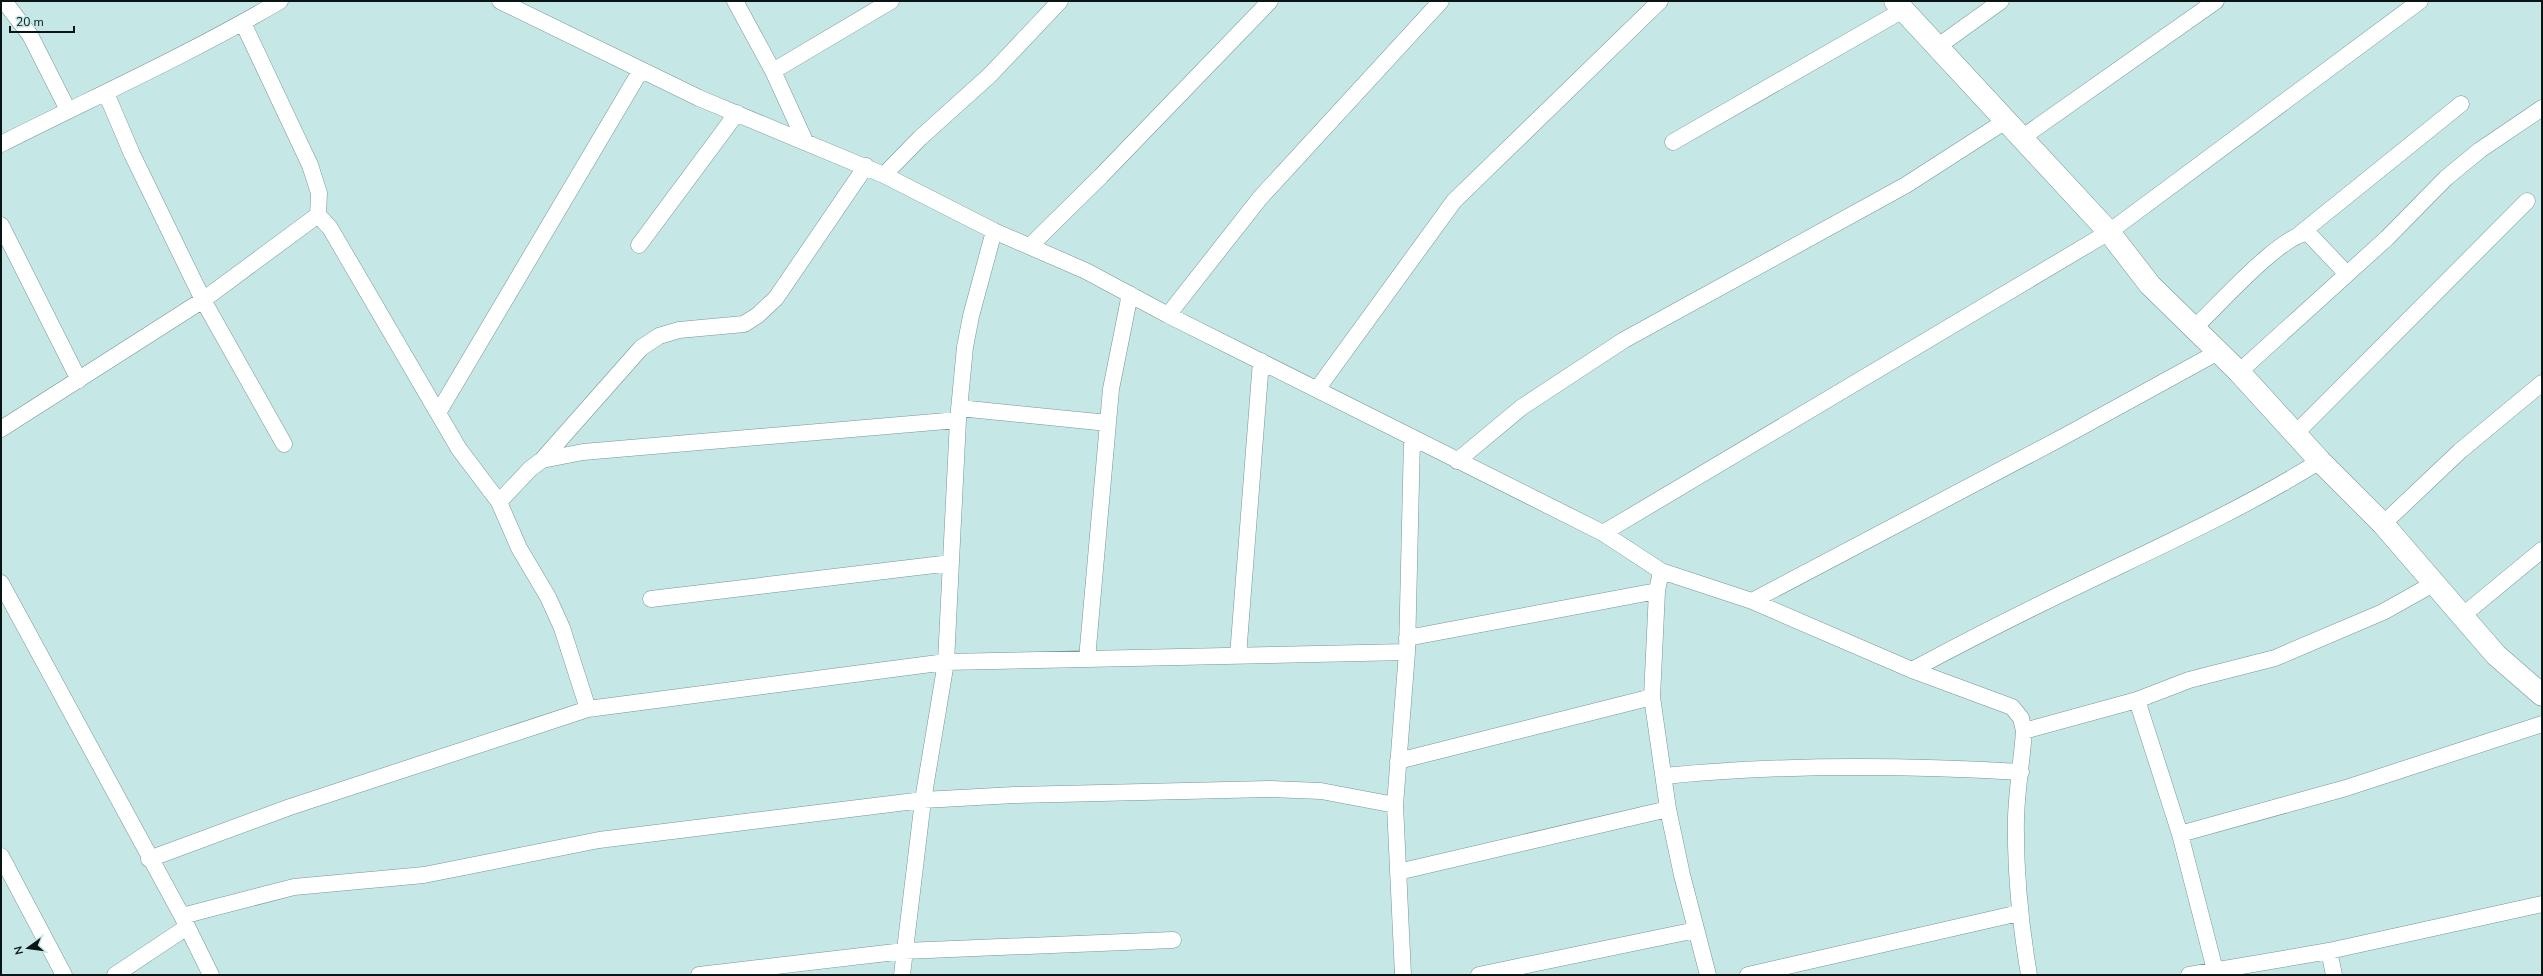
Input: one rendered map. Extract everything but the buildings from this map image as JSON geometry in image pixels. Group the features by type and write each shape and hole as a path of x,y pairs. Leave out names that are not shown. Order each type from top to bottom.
{"street":[{"path":"4,1 30,34 68,110"},
{"path":"1,144 68,110 106,93 243,23 280,1"},
{"path":"736,1 773,71 805,140"},
{"path":"773,71 891,1"},
{"path":"884,175 920,138 990,75 1060,1"},
{"path":"1030,246 1101,176 1270,1"},
{"path":"1168,315 1260,198 1441,1"},
{"path":"1318,388 1454,201 1660,1"},
{"path":"1937,47 2001,1"},
{"path":"2023,137 2216,1"},
{"path":"1603,533 2108,232 2420,1"},
{"path":"506,2 641,70 737,113 866,166 994,231 1086,271 1168,315 1318,388 1412,439 1603,533 1661,571 1681,580 1752,601 1912,670 2012,707 2021,718 2024,731 2016,845 2019,913 2028,975"},
{"path":"1673,142 1899,6 2023,137 2108,232 2150,285 2239,372 2320,460 2383,524 2433,584 2496,655 2542,696"},
{"path":"243,23 310,165 319,193 318,215 330,228 459,449 499,502 519,548 548,597 562,628 588,709"},
{"path":"438,413 641,70"},
{"path":"106,93 132,154 203,300 284,444"},
{"path":"2194,328 2281,245 2301,233 2461,104"},
{"path":"2239,372 2480,150 2542,108"},
{"path":"639,245 737,113"},
{"path":"1457,461 1522,407 1624,340 1906,184 2007,120"},
{"path":"499,502 530,469 542,460 642,348 659,336 680,330 730,327 744,324 758,316 776,298 866,166"},
{"path":"2296,433 2527,201"},
{"path":"1,429 203,300 318,215"},
{"path":"1,225 79,380"},
{"path":"902,975 923,800 946,662 959,414 971,316 994,231"},
{"path":"2301,233 2308,233 2346,273"},
{"path":"1087,659 1108,423 1117,350 1130,294"},
{"path":"1752,601 2057,441 2218,352"},
{"path":"1238,656 1261,360"},
{"path":"2383,524 2460,451 2542,383"},
{"path":"542,460 583,452 959,414 1108,423"},
{"path":"1403,975 1395,805 1407,645 1412,439"},
{"path":"1912,670 2012,617 2169,544 2287,481 2320,460"},
{"path":"2462,616 2542,550"},
{"path":"651,599 951,563"},
{"path":"1661,571 1657,591 1652,697 1668,809 1708,975"},
{"path":"1,584 184,922 211,975"},
{"path":"2024,731 2137,700 2189,680 2275,658 2325,639 2383,612 2433,584"},
{"path":"149,859 290,807 588,709 946,662 1238,656 1407,645 1657,591"},
{"path":"1398,761 1652,697"},
{"path":"2137,700 2180,834 2215,970"},
{"path":"2180,834 2346,788 2542,724"},
{"path":"1664,776 1778,766 1926,766 2021,772"},
{"path":"115,975 184,922 294,886 424,875 599,840 923,800 1014,795 1269,789 1321,791 1395,805"},
{"path":"1398,872 1668,809"},
{"path":"1,856 64,975"},
{"path":"2189,975 2329,951 2542,904"},
{"path":"1748,975 2019,913"},
{"path":"1479,975 1696,930"},
{"path":"699,975 904,951 1174,940"},
{"path":"2329,951 2334,975"}]}
